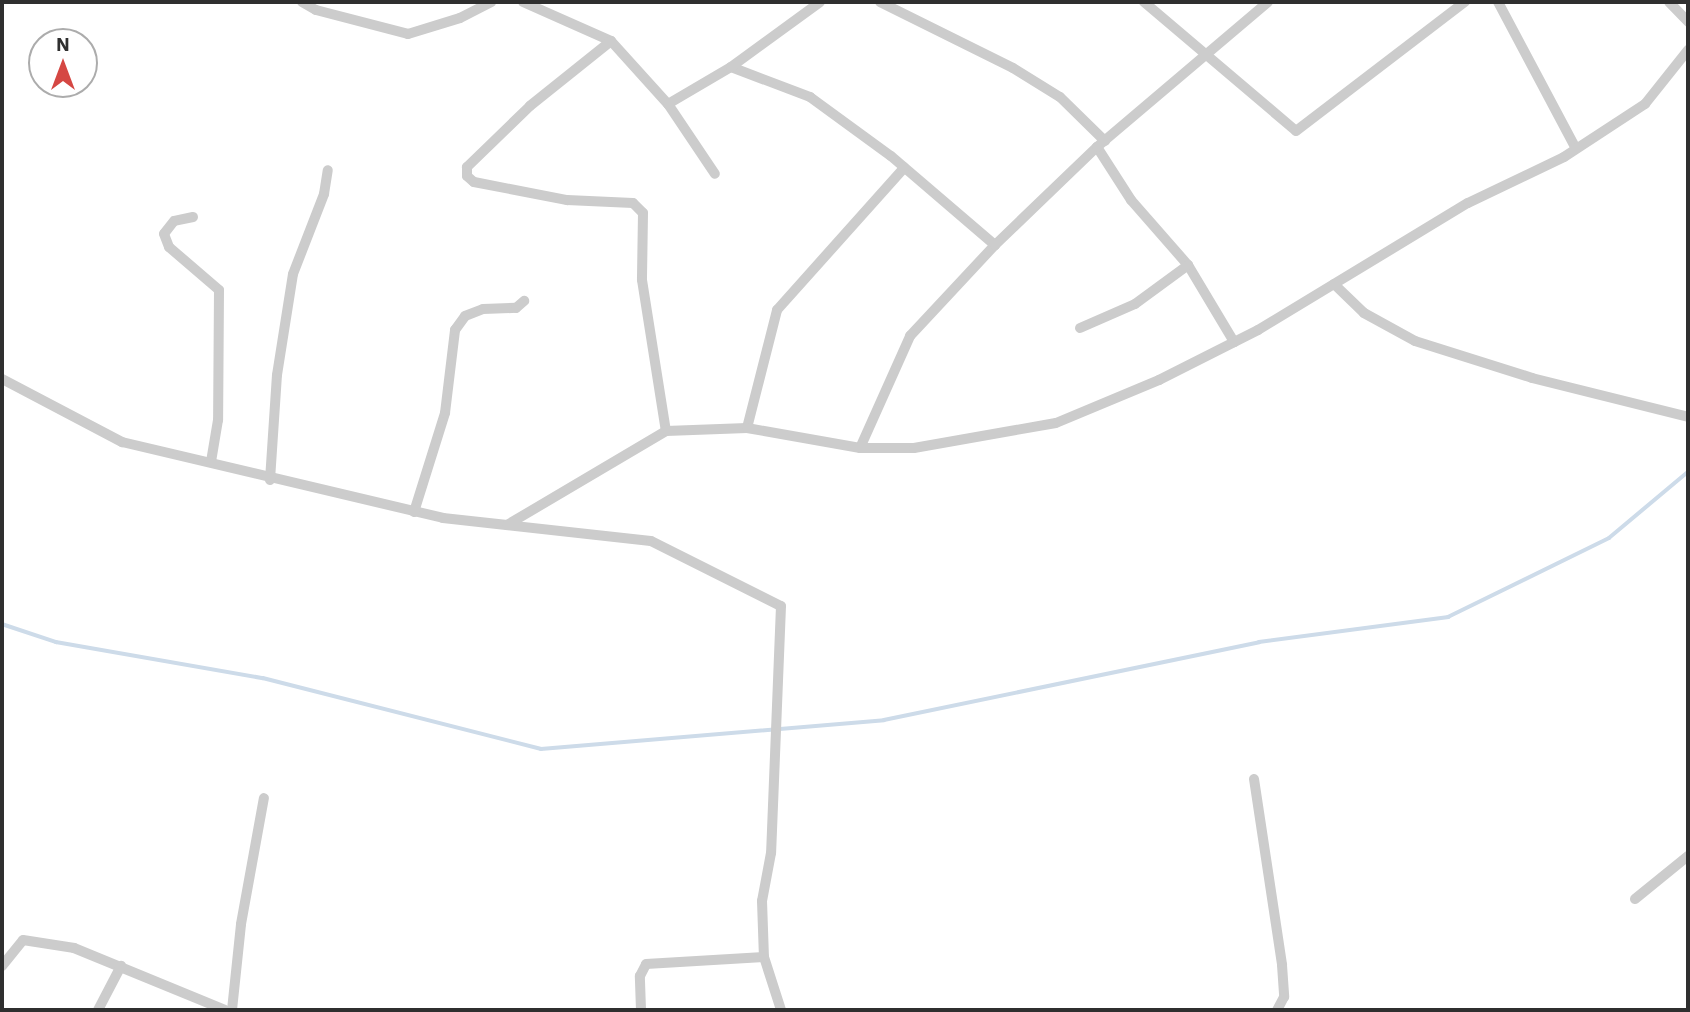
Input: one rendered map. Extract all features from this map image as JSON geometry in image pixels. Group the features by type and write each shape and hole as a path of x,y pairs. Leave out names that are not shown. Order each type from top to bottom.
{"street":[{"path":"302,2 316,10 408,34 460,18 491,2"},
{"path":"523,2 611,41 668,104 715,174"},
{"path":"668,104 731,67 820,2"},
{"path":"880,2 1013,68 1060,97 1101,144 1131,200 1188,265 1234,342"},
{"path":"1144,2 1296,131 1465,2"},
{"path":"860,448 911,336 995,245 1101,144 1268,2"},
{"path":"1498,2 1576,149"},
{"path":"1669,2 1688,22"},
{"path":"611,41 530,106 467,167 467,176 474,182 567,200 633,204 643,213 642,279 666,431"},
{"path":"507,524 666,431 747,428 860,448 914,448 1056,423 1158,380 1234,342 1468,204 1576,149 1645,104 1688,50"},
{"path":"731,67 810,97 904,168 995,245"},
{"path":"747,428 777,310 904,168"},
{"path":"270,480 277,375 293,274 324,194 328,170"},
{"path":"193,216 174,221 164,234 169,247 219,290 218,420 211,462"},
{"path":"1080,328 1135,304 1188,265"},
{"path":"1334,284 1364,313 1415,341 1532,378 1688,417"},
{"path":"414,512 446,413 455,330 465,316 483,309 516,307 524,301"},
{"path":"2,379 122,442 211,462 270,480 414,512 651,541 781,606 779,710 774,749 771,853 762,901 764,957 781,1010"},
{"path":"1254,779 1282,965 1284,997 1277,1010"},
{"path":"232,1010 241,925 264,799"},
{"path":"1636,899 1688,856"},
{"path":"2,966 23,940 74,948 220,1009"},
{"path":"641,1010 640,976 646,964 764,957"},
{"path":"98,1010 121,966"}],"waterway":[{"path":"2,624 56,642 263,678 541,749 884,720 1259,642 1448,617 1609,538 1688,472"}]}
